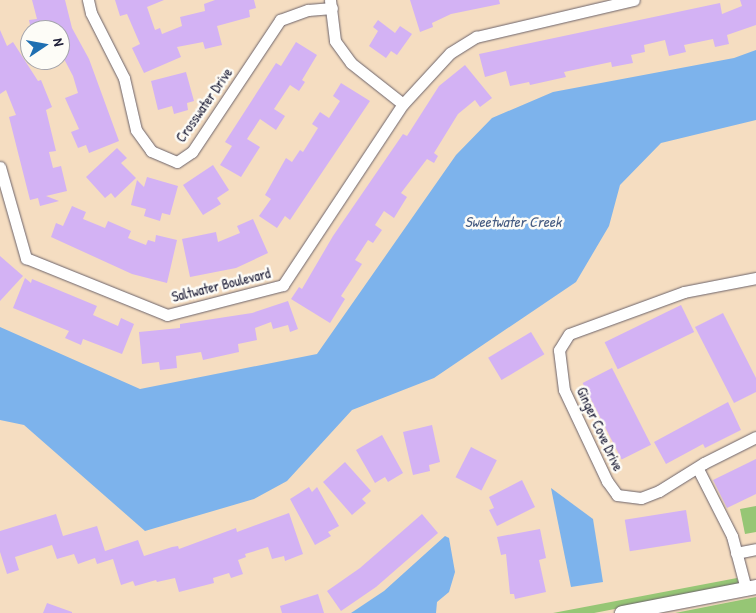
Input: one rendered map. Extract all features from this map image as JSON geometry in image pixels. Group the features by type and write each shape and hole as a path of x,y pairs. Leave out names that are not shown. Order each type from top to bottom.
{"street":[{"name":"Crosswater Drive","path":"88,0 91,14 124,78 136,130 151,151 177,162 192,152 280,20 331,4"},
{"name":"Saltwater Boulevard","path":"0,167 26,258 166,315 283,285 403,104 450,53 476,37 634,0"},
{"path":"331,4 335,41 346,56 403,104"},
{"name":"Ginger Cove Drive","path":"756,278 684,292 569,334 559,350 564,390 607,481 617,495 641,498 756,437"},
{"path":"622,613 751,588 736,553 732,536 698,469"},
{"path":"736,553 756,549"}],"green space":[{"path":"756,506 756,532 745,534 740,509"},
{"path":"737,578 739,585 594,613 553,613"},
{"path":"756,597 756,613 675,613"}],"water":[{"name":"Sweetwater Creek","path":"756,50 756,120 661,143 620,185 609,226 576,282 434,378 352,410 287,481 254,499 145,531 24,425 0,420 0,327 140,389 317,354 456,155 492,118 553,92 734,58"},
{"path":"551,488 593,519 603,582 571,587"},
{"path":"445,536 449,538 455,572 449,592 437,602 436,613 351,613 384,591"}],"building":[{"path":"32,0 65,0 70,20 29,20 37,19"},
{"path":"115,0 164,0 147,7 155,30 160,28 162,34 182,26 180,17 205,11 204,4 215,0 254,0 256,8 249,10 250,17 217,26 222,45 205,49 203,42 177,47 181,57 144,73 132,48 140,44 127,14 120,16"},
{"path":"410,0 499,0 500,4 451,14 432,23 433,27 420,32"},
{"path":"740,0 756,0 756,25 727,35 729,44 715,47 713,39 684,45 686,52 669,56 665,40 644,45 645,52 631,55 633,63 612,67 611,62 564,72 566,77 530,85 529,82 510,86 506,71 485,77 479,54 720,3 722,14 742,6"},
{"path":"70,20 72,28 89,59 119,141 89,153 86,145 78,148 71,132 79,129 65,98 78,93 70,70"},
{"path":"378,20 395,33 400,26 412,34 397,55 391,51 386,58 369,46 378,31 373,27"},
{"path":"0,30 7,46 13,42 20,53 20,70 31,70 38,81 41,80 52,107 46,110 56,151 49,152 53,168 61,166 67,191 46,196 59,201 40,206 38,198 30,200 9,117 16,115 6,90 0,94"},
{"path":"296,42 317,55 302,80 305,82 299,91 290,85 274,109 285,116 276,130 260,119 247,139 260,147 241,177 220,165 232,146 225,142 276,63 281,66"},
{"path":"465,65 492,98 480,107 475,100 458,114 434,153 438,156 434,163 427,159 401,193 407,197 394,218 384,211 375,225 382,230 373,243 368,240 355,260 362,264 341,296 345,299 330,323 291,299 299,287 302,289 333,236 403,134 407,136 439,86"},
{"path":"186,72 194,101 187,103 188,110 174,114 172,106 158,110 151,81"},
{"path":"341,83 370,101 290,220 285,216 277,228 259,216 271,199 265,195 286,158 292,162 300,150 303,152 318,128 312,124 320,112 329,118 340,101 333,96"},
{"path":"117,148 127,158 121,163 136,178 115,198 111,193 105,198 86,177"},
{"path":"213,165 229,190 217,198 221,204 203,215 183,185"},
{"path":"147,177 178,186 170,215 162,213 160,221 144,216 146,209 131,205 137,180 144,187"},
{"path":"72,206 86,212 83,219 105,228 108,221 131,231 128,238 146,245 148,240 155,242 156,235 177,240 167,283 132,274 51,237 56,223 63,226"},
{"path":"253,219 268,253 236,268 190,277 182,239 216,232 218,242 240,233 237,226"},
{"path":"0,256 23,276 0,301"},
{"path":"25,278 31,283 32,279 97,306 93,315 118,326 121,318 134,324 122,354 83,339 81,345 65,338 69,331 13,308"},
{"path":"288,301 298,329 290,332 288,325 273,329 271,322 255,328 257,340 238,344 239,352 203,360 201,352 176,356 177,368 160,370 159,362 142,364 139,332 180,328 180,324 252,313"},
{"path":"681,305 694,332 618,369 605,342"},
{"path":"723,313 756,378 756,392 734,403 695,327"},
{"path":"531,332 544,354 502,380 488,358"},
{"path":"612,368 651,445 622,460 583,383"},
{"path":"728,402 741,430 705,448 703,444 666,464 654,442"},
{"path":"432,425 440,462 429,465 430,471 413,475 403,432"},
{"path":"382,435 403,473 388,482 385,477 375,483 356,450"},
{"path":"471,447 497,460 481,490 456,477"},
{"path":"756,459 756,494 727,508 713,480"},
{"path":"345,462 371,491 362,499 366,503 352,515 323,482"},
{"path":"522,480 535,507 497,526 489,510 494,508 489,497"},
{"path":"309,487 312,492 317,487 339,526 328,532 331,536 315,545 290,499"},
{"path":"686,510 691,542 630,551 625,520"},
{"path":"289,513 303,554 285,561 284,556 272,559 268,547 245,554 246,557 238,560 243,574 231,578 229,573 213,578 214,583 179,592 175,578 157,582 156,580 135,586 133,581 121,585 113,559 97,564 95,558 78,564 74,554 57,559 52,545 15,557 19,570 7,574 0,552 0,531 56,514 63,536 97,526 105,551 138,540 144,556 172,547 178,546 179,549 236,528 237,532"},
{"path":"422,514 438,533 376,587 341,611 327,591 360,568"},
{"path":"540,529 546,558 539,560 546,592 515,599 514,594 510,594 506,554 501,555 497,537"},
{"path":"318,594 324,613 282,613 280,606"},
{"path":"47,603 72,612 72,613 43,613"}]}
